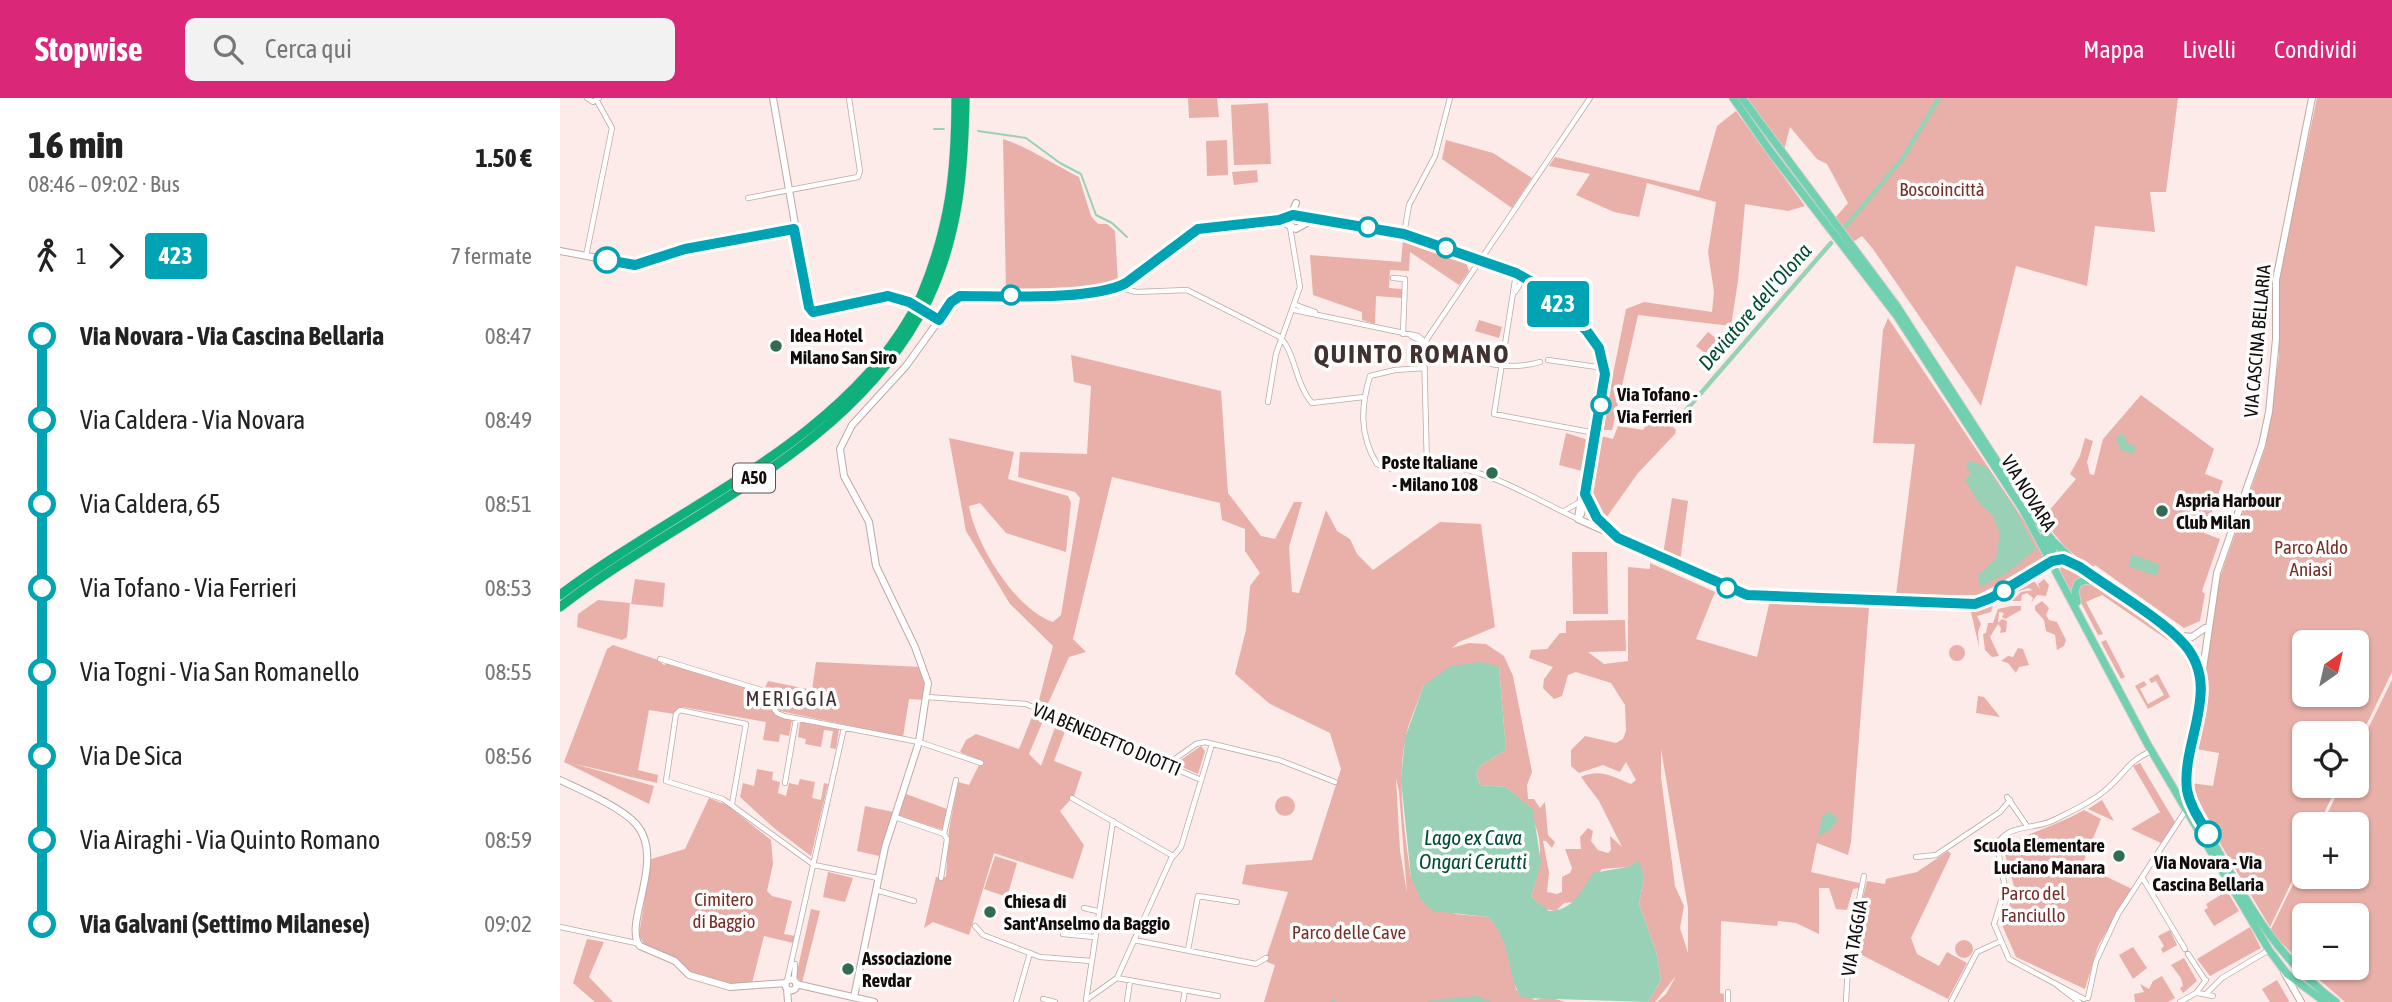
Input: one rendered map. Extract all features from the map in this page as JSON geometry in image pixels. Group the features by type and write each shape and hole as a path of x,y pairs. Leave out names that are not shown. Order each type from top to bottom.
{"highway":[{"name":"A50","path":"924,298 950,207 956,98"},
{"name":"A50","path":"560,607 825,429 883,370 915,317 947,253 958,206 964,155 965,98"},
{"name":"A50","path":"560,595 820,420 868,376 915,317"}],"main road":[{"name":"VIA NOVARA","path":"1733,98 1770,151 1903,325 2023,510 2152,751 2281,968"},
{"name":"VIA NOVARA","path":"1741,98 1896,305 2033,517 2080,567"},
{"path":"2033,517 2053,551 2052,561 2063,559 2080,567 2174,635 2190,652 2201,681"},
{"path":"2083,618 2075,598 2077,584 2087,580 2105,584"},
{"name":"VIA CASCINA BELLARIA","path":"2187,787 2201,681"},
{"path":"2174,790 2180,792 2187,787 2192,805 2270,939 2292,965"},
{"path":"2270,939 2269,950 2273,950 2292,968"},
{"path":"2281,968 2325,1002"},
{"path":"2314,994 2336,1002"}],"street":[{"path":"586,256 612,128 598,100 587,98"},
{"path":"773,98 809,307 813,312 888,296 909,302 939,320"},
{"path":"748,198 856,178 860,174 849,98"},
{"path":"1404,234 1411,198 1435,156 1450,98"},
{"path":"1427,466 1426,343 1590,98"},
{"name":"VIA CASCINA BELLARIA","path":"2201,681 2207,622 2217,573 2262,445 2269,412 2276,339 2276,280 2312,98"},
{"path":"1268,402 1276,354 1295,308 1300,282 1293,241 1296,205"},
{"path":"854,1000 878,878 919,742 927,697 925,671 876,566 869,522 844,476 841,449 846,432 906,366 951,302 960,296 1063,294 1118,287 1198,229 1316,218 1404,234 1525,276 1543,289 1593,339 1605,368 1585,494 1578,519"},
{"path":"1293,241 1295,221"},
{"path":"1395,232 1406,225"},
{"path":"1406,225 1414,237"},
{"path":"560,251 635,265 685,249 794,229"},
{"path":"1464,254 1471,262 1473,272"},
{"path":"1516,273 1515,293 1493,412 1496,415 1595,433"},
{"path":"1515,293 1525,276"},
{"path":"1393,278 1405,279 1403,334"},
{"path":"1126,283 1132,291"},
{"path":"1118,287 1132,291 1187,290 1282,338 1289,346 1298,382 1312,403 1364,397"},
{"path":"1298,296 1309,309"},
{"path":"1295,308 1309,309 1317,313"},
{"path":"1295,308 1410,335 1426,343"},
{"path":"1424,351 1501,367 1520,368 1539,362"},
{"path":"1548,360 1605,368"},
{"path":"1425,368 1373,373 1361,411 1368,449 1379,466 1392,469 1427,466 1471,471 1738,593 1773,597 1975,604 1991,598 2052,561"},
{"path":"1578,519 1578,503 1587,480"},
{"path":"1585,494 1597,518 1618,538"},
{"path":"1559,510 1569,511 1578,503"},
{"path":"2174,635 2195,636 2207,622"},
{"path":"660,659 761,690 777,713 919,742 981,763"},
{"name":"VIA BENEDETTO DIOTTI","path":"927,697 1026,704 1201,780"},
{"path":"732,804 746,724 680,710 677,714 666,781 709,793 732,804 814,865 878,878"},
{"path":"785,783 796,719"},
{"path":"789,1002 789,985 844,728"},
{"path":"1168,764 1196,744 1212,744 1279,760 1335,782"},
{"path":"1086,1001 1117,978 1172,856 1181,847 1212,744"},
{"path":"2152,751 2128,764 2110,786 2096,796 2043,825 2027,826 2003,837 1997,845 2005,888 1994,920 2012,962 2085,1001 2099,951 2142,877 2186,810"},
{"path":"944,834 956,779"},
{"path":"560,780 629,818 640,831 647,872 634,933 636,943"},
{"path":"1072,798 1172,856"},
{"path":"1916,858 1936,855 2000,812 2008,798 2027,826"},
{"path":"895,817 944,834 947,839 941,878"},
{"path":"1086,1001 1097,911 1113,821"},
{"name":"VIA TAGGIA","path":"1846,1002 1849,948 1864,876"},
{"path":"2142,877 2185,949"},
{"path":"876,890 914,901"},
{"path":"1188,950 1198,896 1237,902"},
{"path":"1084,908 1097,911"},
{"path":"975,926 983,935 1030,953 1047,958 1053,956 1091,961"},
{"path":"560,927 636,943 644,950 675,961 689,975 730,986 789,985 874,1002"},
{"path":"1063,933 1094,937"},
{"path":"1135,940 1256,964 1265,958"},
{"path":"1951,1002 1977,952 2001,941"},
{"path":"2181,1002 2194,994 2209,990 2222,978 2269,950"},
{"path":"1016,1002 1030,953"},
{"path":"2188,954 2207,981 2216,1002"},
{"name":"VIA NOVARA","path":"2281,968 2301,1002"},
{"path":"1117,978 1218,996"},
{"path":"2194,994 2207,981 2222,978"},
{"path":"1127,1002 1130,981"},
{"path":"2201,986 2209,990"},
{"path":"1182,1002 1185,990"},
{"path":"1728,992 1728,1002"},
{"path":"1043,999 1055,1002"}],"green space":[{"path":"1188,98 1217,98 1219,117 1189,118"},
{"name":"Boscoincittà","path":"1745,98 2178,98 2166,192 2150,192 2155,232 2095,226 2087,286 2016,266 1981,406 1873,249 1862,236 1853,242 1835,218 1848,203 1827,164 1817,159 1790,127 1784,150"},
{"name":"Parco Aldo Aniasi","path":"2317,98 2392,98 2392,672 2368,721 2292,721 2292,798 2331,798 2325,812 2292,812 2292,881 2270,927 2192,796 2191,783 2213,786 2219,753 2196,749 2217,586 2266,446 2279,356 2279,277"},
{"path":"1268,103 1271,164 1234,165 1231,105"},
{"path":"1736,111 1805,206 1788,211 1745,204 1731,326 1638,315 1612,430 1602,430 1626,309 1644,302 1712,312 1714,292 1708,252 1716,202 1647,183 1639,217 1614,212 1576,195 1590,174 1549,166 1555,157 1699,191 1717,126"},
{"path":"1003,139 1079,177 1091,216 1098,224 1107,224 1115,231 1118,282 1090,288 1006,291"},
{"path":"1227,140 1228,175 1207,176 1206,141"},
{"path":"1446,140 1493,153 1532,178 1512,208 1442,159"},
{"path":"1257,170 1258,182 1234,185 1232,172"},
{"path":"1403,239 1465,260 1469,271 1459,285 1410,252 1409,271 1390,270 1389,288 1402,289 1402,298 1376,296 1375,324 1362,320 1362,312 1313,295 1310,255 1401,262"},
{"path":"1888,318 2029,528 2045,558 1978,595 1896,595 1915,444 1873,443 1883,330"},
{"path":"1479,320 1502,327 1499,338 1475,331"},
{"path":"1708,332 1718,340 1706,354 1696,346"},
{"name":"Parco delle Cave","path":"1071,355 1221,391 1228,493 1261,536 1275,539 1294,502 1302,502 1289,547 1292,592 1299,593 1326,510 1337,531 1350,539 1357,554 1373,570 1440,522 1481,524 1495,627 1459,642 1452,648 1469,643 1486,644 1504,656 1513,676 1532,772 1527,785 1528,799 1534,799 1540,808 1545,802 1548,835 1555,842 1552,848 1543,841 1549,872 1547,892 1562,892 1562,877 1570,873 1572,868 1565,849 1581,849 1580,837 1588,828 1593,831 1591,841 1598,850 1608,853 1611,850 1610,836 1622,847 1599,801 1581,777 1600,773 1631,784 1636,780 1626,762 1620,772 1603,765 1579,773 1571,766 1571,750 1585,736 1616,743 1623,739 1626,731 1625,705 1611,683 1576,672 1568,675 1562,696 1554,699 1543,688 1544,679 1553,667 1529,658 1531,650 1547,649 1560,633 1566,633 1566,621 1625,620 1626,651 1588,652 1604,664 1628,661 1628,567 1650,569 1650,563 1715,592 1696,639 1757,657 1770,600 1869,607 1851,842 1848,855 1817,843 1811,872 1859,883 1859,888 1853,889 1847,910 1836,909 1829,888 1819,888 1819,934 1796,923 1778,921 1777,926 1721,921 1720,993 1724,994 1724,1002 1657,1002 1666,994 1676,976 1655,1002 1648,1002 1661,980 1656,951 1639,904 1644,877 1638,862 1627,867 1602,869 1574,902 1564,903 1556,911 1545,909 1531,897 1540,850 1535,825 1519,800 1506,787 1480,785 1476,773 1481,765 1506,750 1499,667 1424,685 1408,727 1403,756 1403,809 1411,877 1455,914 1489,917 1508,951 1516,990 1535,1000 1548,997 1566,1002 1264,1002 1275,965 1267,962 1266,958 1288,892 1242,884 1246,865 1312,860 1341,769 1330,733 1270,704 1235,674 1246,630 1250,586 1260,573 1245,551 1245,529 1222,520 1220,503 1112,477 1073,639 1086,652 1069,657 1046,708 1038,704 1053,646 1010,604 966,531 949,438 1014,452 1008,479 1068,496 1071,502 1066,552 1006,533 980,503 969,506 980,539 999,574 1012,590 1039,615 1053,622 1061,615 1080,498 1075,492 1018,477 1020,452 1087,454 1091,386 1074,382","holes":["1661,749 1688,908 1688,953 1680,928 1684,906 1675,886 1661,777","1396,778 1399,792 1407,893 1400,851"]},
{"name":"Aspria Harbour Club Milan","path":"2141,395 2214,449 2205,474 2223,481 2204,533 2220,539 2202,591 2205,594 2200,621 2184,628 2095,565 2092,569 2065,547 2042,519 2076,479 2070,474 2080,456 2085,438 2093,441 2087,462 2090,474 2094,475 2103,439"},
{"path":"1653,413 1662,415 1676,430 1675,434 1638,473 1604,521 1590,494 1601,436 1613,439 1618,426 1643,430"},
{"path":"1566,433 1588,440 1582,471 1559,465"},
{"path":"1672,498 1688,501 1680,562 1663,555"},
{"path":"1572,552 1607,552 1608,614 1573,614"},
{"path":"2061,565 2069,566 2087,579 2072,593 2060,571"},
{"path":"635,579 665,583 663,607 631,604"},
{"path":"2044,579 2049,585 2046,596 2037,595 2031,603 2033,598 2027,593 2022,595 2021,601 2012,601 2021,592 2033,590 2028,588 2016,592 2011,600 1999,602 2030,582 2034,581 2040,589 2038,584"},
{"path":"2082,583 2091,584 2136,611 2180,646 2191,659 2198,677 2194,710 2194,680 2181,649 2102,595 2086,602 2103,634 2098,635 2078,597 2077,588"},
{"path":"598,600 630,603 627,637 622,640 577,627 578,614"},
{"path":"2042,601 2049,608 2046,615 2049,620 2057,622 2066,640 2064,646 2057,650 2055,635 2046,631 2044,620 2035,610 2035,606"},
{"path":"1993,605 1991,612 1977,616 1981,624 1978,632 1979,647 1971,612"},
{"path":"2021,606 2021,610 2005,619 2002,617 2004,613 1999,612 1998,623 2002,619 2007,621 2006,632 2000,633 1998,624 1990,637 1999,656 1992,657 1985,650 1983,634 1986,633 1988,623 1993,623 1998,609"},
{"path":"2106,640 2125,677 2121,679 2101,642"},
{"path":"613,645 658,660 664,665 667,663 759,692 777,715 792,720 789,736 780,734 779,742 763,740 766,722 683,707 674,714 649,710 638,770 658,775 657,783 571,763 654,786 649,804 564,762 607,649"},
{"path":"1957,645 1965,653 1957,661 1949,653"},
{"path":"2018,648 2023,649 2029,665 2019,667 2016,673 2008,663 2001,661 2008,656 2013,657"},
{"path":"816,662 921,667 925,687 924,700 909,699 903,737 780,711 764,690 768,681 812,690"},
{"path":"2158,674 2170,697 2148,709 2135,686 2144,681 2147,685 2140,689 2148,704 2164,695 2156,681 2151,683 2149,679"},
{"path":"2392,680 2392,1002 2345,1002 2320,980 2369,980 2369,903 2292,903 2292,954 2270,931 2292,886 2292,889 2369,889 2369,812 2328,812 2335,798 2369,798 2369,727"},
{"path":"1978,696 1984,697 2000,717 1976,713"},
{"path":"1034,712 1045,716 1029,754 1041,766 1057,722 1067,726 1054,761 1082,772 1074,796 1060,811 1084,845 1073,879 994,853 969,935 933,922 924,928 936,877 946,877 949,830 958,782 969,785 981,761 960,752 966,740 976,734 1019,749"},
{"path":"800,722 839,729 836,749 830,748 833,731 824,730 821,747 805,744 806,739 798,737"},
{"path":"1201,746 1205,751 1198,774 1175,764"},
{"path":"2140,763 2175,822 2161,843 2131,829 2160,812 2133,766"},
{"path":"757,769 773,772 772,780 780,782 778,793 786,796 789,783 798,785 800,779 815,782 812,798 821,800 824,783 828,784 811,856 774,828 740,797 743,783 754,786"},
{"path":"906,794 947,809 943,830 899,816"},
{"path":"1285,796 1292,799 1295,806 1292,813 1285,816 1278,813 1275,806 1278,799"},
{"name":"Cimitero di Baggio","path":"709,798 727,805 771,840 773,864 767,891 772,896 792,901 784,934 795,936 793,943 764,936 752,983 731,984 688,971 676,958 644,944 639,935 651,859 685,849"},
{"path":"2102,800 2114,821 2088,809"},
{"path":"865,806 893,812 879,856 857,851"},
{"name":"Parco del Fanciullo","path":"2084,810 2101,819 2082,865 2132,889 2098,946 2085,989 2016,957 2002,925 2015,890 2003,847"},
{"path":"1948,851 1951,854 1911,938 1917,954 1939,966 1947,952 1967,963 1948,999 1854,951 1852,940 1867,881 1885,884 1886,879 1917,872"},
{"path":"995,856 1017,863 1007,897 984,889"},
{"path":"828,872 853,878 845,902 823,897"},
{"path":"2227,891 2239,911 2214,926 2204,910 2208,908 2206,904"},
{"path":"811,909 820,911 802,983 796,976"},
{"path":"2250,927 2261,948 2210,976 2197,959"},
{"path":"2170,930 2177,945 2163,953 2161,949 2164,946 2158,936"},
{"path":"587,939 604,942 589,977 613,1002 595,1002 573,983"},
{"path":"1960,940 1968,940 1973,949 1971,956 1960,958 1955,953 1955,945"},
{"path":"2133,947 2147,968 2133,979 2119,955"},
{"path":"2184,958 2197,981 2183,993 2180,988 2183,986 2181,978 2171,965"},
{"path":"2162,976 2175,998 2168,1002 2135,1002 2134,994 2144,992 2140,984 2149,989 2153,981"},
{"path":"2277,980 2288,1002 2270,1002 2262,989"}],"water":[{"path":"2124,434 2126,442 2136,447 2133,454 2121,450 2116,439"},
{"path":"1969,461 1987,467 2015,509 2036,549 2007,573 1980,587 1978,575 1996,559 2000,534 1993,516 1979,503 1965,480 1971,473 1966,467"},
{"path":"2132,554 2160,565 2156,576 2128,566"},
{"name":"Lago ex Cava Ongari Cerutti","path":"1481,662 1499,667 1506,750 1481,765 1476,773 1480,785 1506,787 1533,810 1541,863 1531,897 1549,911 1564,908 1576,899 1593,873 1627,867 1639,861 1644,877 1639,904 1656,951 1661,980 1648,1002 1522,998 1514,981 1502,938 1489,917 1433,911 1421,900 1411,877 1401,780 1405,738 1424,685 1451,666"},
{"path":"1829,812 1838,818 1831,829 1818,837 1822,817"},
{"path":"1477,996 1492,1002 1427,1002 1432,1000"}],"waterway":[{"name":"Deviatore dell'Olona","path":"1846,226 1903,158 1939,98"},
{"path":"934,129 944,129"},
{"path":"978,131 1026,138 1060,163 1081,174 1096,215 1112,223 1127,237"},
{"name":"Deviatore dell'Olona","path":"1675,423 1831,243"}],"bus line":[{"name":"423","path":"607,260 635,265 685,249 794,229 809,307 813,312 888,296 909,302 939,320 951,302 960,296 1063,294 1112,289 1126,283 1198,229 1214,225 1279,220 1293,215 1404,234 1516,273 1539,286 1586,330 1603,356 1603,393 1585,494 1597,518 1618,538 1747,595 1965,605 1991,598 2052,561 2063,559 2080,567 2185,644 2199,670 2201,681 2198,712 2187,787 2192,805 2208,834"}],"place":[{"name":"Idea Hotel Milano San Siro","path":"776,346"},
{"name":"Via Tofano - Via Ferrieri","path":"1601,405"},
{"name":"Poste Italiane - Milano 108","path":"1492,473"},
{"name":"Aspria Harbour Club Milan","path":"2162,511"},
{"name":"Via Novara - Via Cascina Bellaria","path":"2208,834"},
{"name":"Scuola Elementare Luciano Manara","path":"2119,856"},
{"name":"Chiesa di Sant'Anselmo da Baggio","path":"990,912"},
{"name":"Associazione Revdar","path":"848,969"}],"district":[{"name":"QUINTO ROMANO","path":"1412,354"},
{"name":"MERIGGIA","path":"792,699"}]}
